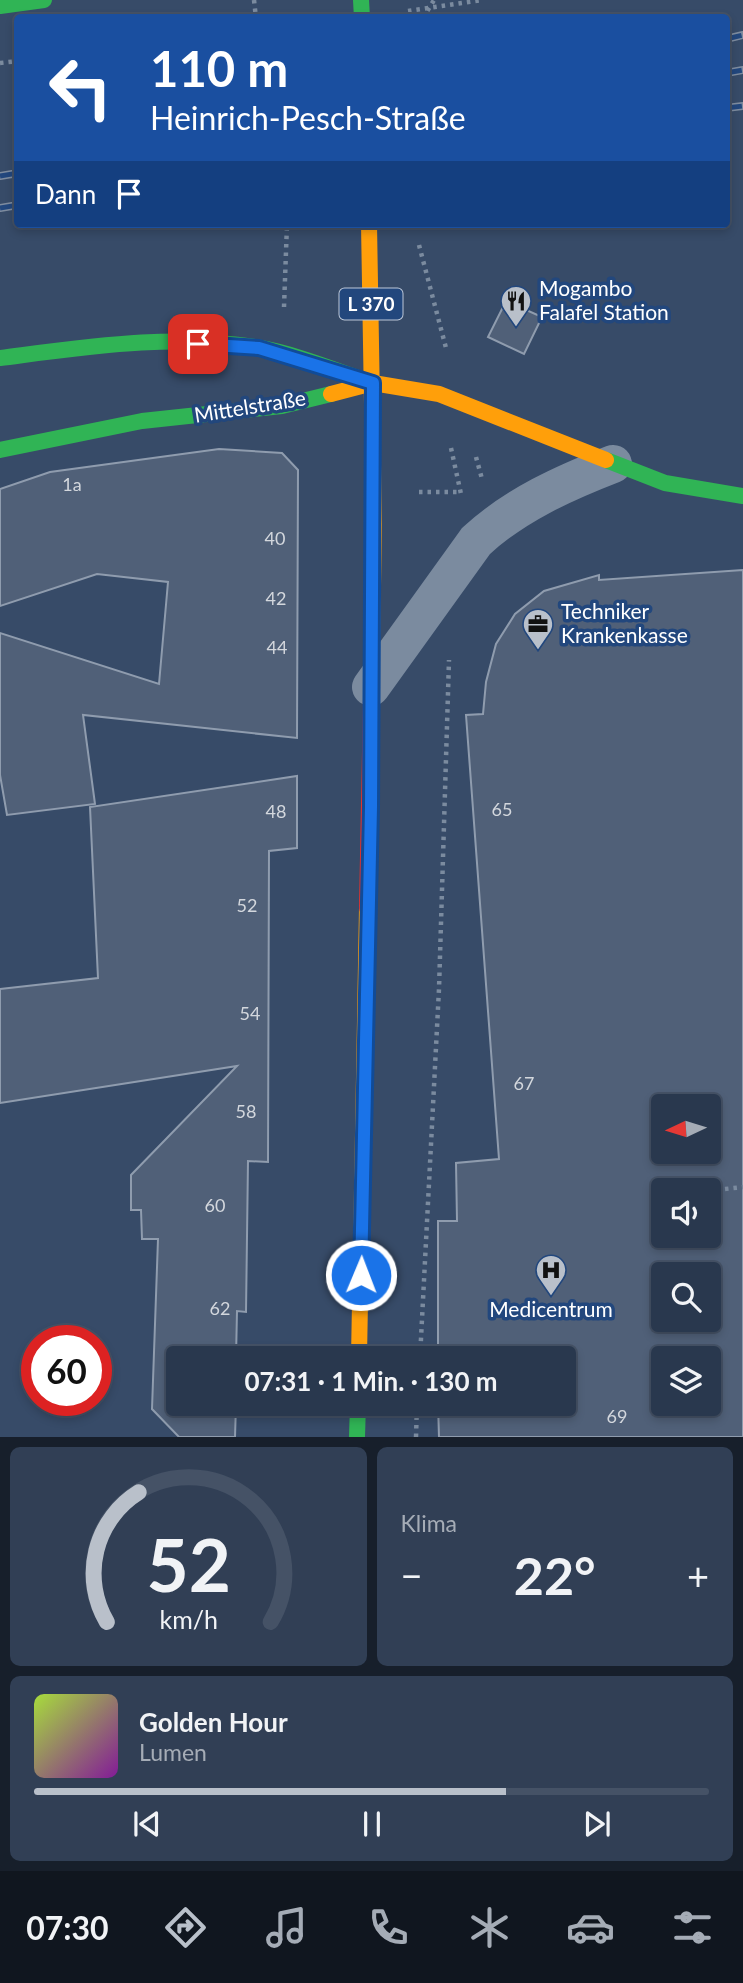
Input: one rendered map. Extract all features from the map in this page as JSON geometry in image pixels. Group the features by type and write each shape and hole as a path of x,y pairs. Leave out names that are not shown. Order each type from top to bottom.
{"main road":[{"path":"0,6 44,0"},
{"name":"L 370","path":"359,1346 372,687 373,383 369,228"},
{"path":"0,358 89,347 159,343 259,348 373,383"},
{"name":"Mittelstraße","path":"0,450 142,421 282,405 373,383 439,394 665,483 743,496"},
{"path":"357,1437 358,1416"}],"street":[{"path":"372,687 475,541 497,521 571,480 613,464"}],"path":[{"path":"425,14 434,0"},
{"path":"429,6 483,0"},
{"path":"373,493 472,489"},
{"path":"421,1346 439,989 450,654"},
{"path":"725,1189 743,1187"},
{"path":"416,1437 417,1416"}],"building":[{"path":"506,301 542,317 524,354 488,337"},
{"path":"219,449 282,453 298,470 297,738 83,715 95,804 7,815 0,775 0,633 159,684 168,582 97,574 0,606 0,489 50,472"},
{"path":"743,570 743,1437 439,1437 438,1416 576,1416 576,1346 438,1346 438,1221 457,1221 456,1163 499,1159 466,715 483,714 486,682 496,644 515,614 544,591 599,575 599,580"},
{"path":"297,776 297,848 269,851 268,1162 248,1161 246,1312 237,1311 236,1346 166,1346 166,1416 236,1416 235,1437 179,1437 152,1409 158,1239 142,1239 141,1210 131,1210 131,1175 237,1066 0,1103 0,989 98,978 90,807"}],"railway":[{"path":"730,38 743,35"},
{"path":"730,72 743,70"},
{"path":"730,108 743,106"},
{"path":"0,176 14,174"},
{"path":"0,208 14,206"}],"traffic: fast":[{"path":"0,6 44,0"},
{"path":"361,0 362,14"},
{"path":"0,358 130,343 229,344 289,355 373,383"},
{"path":"0,450 142,421 282,406 331,394"},
{"path":"606,460 665,483 743,496"},
{"path":"357,1437 358,1416"}],"traffic: slow":[{"path":"369,228 374,524 372,647"},
{"path":"331,394 373,383 439,394 606,460"},
{"path":"359,1346 367,908"}],"traffic: jam":[{"path":"367,908 372,647"}],"place":[{"name":"Mogambo Falafel Station","path":"516,328"},
{"name":"Techniker Krankenkasse","path":"538,651"},
{"name":"Medicentrum","path":"551,1297"}],"route":[{"path":"198,344 259,348 373,383 371,807 361,1275"}]}
